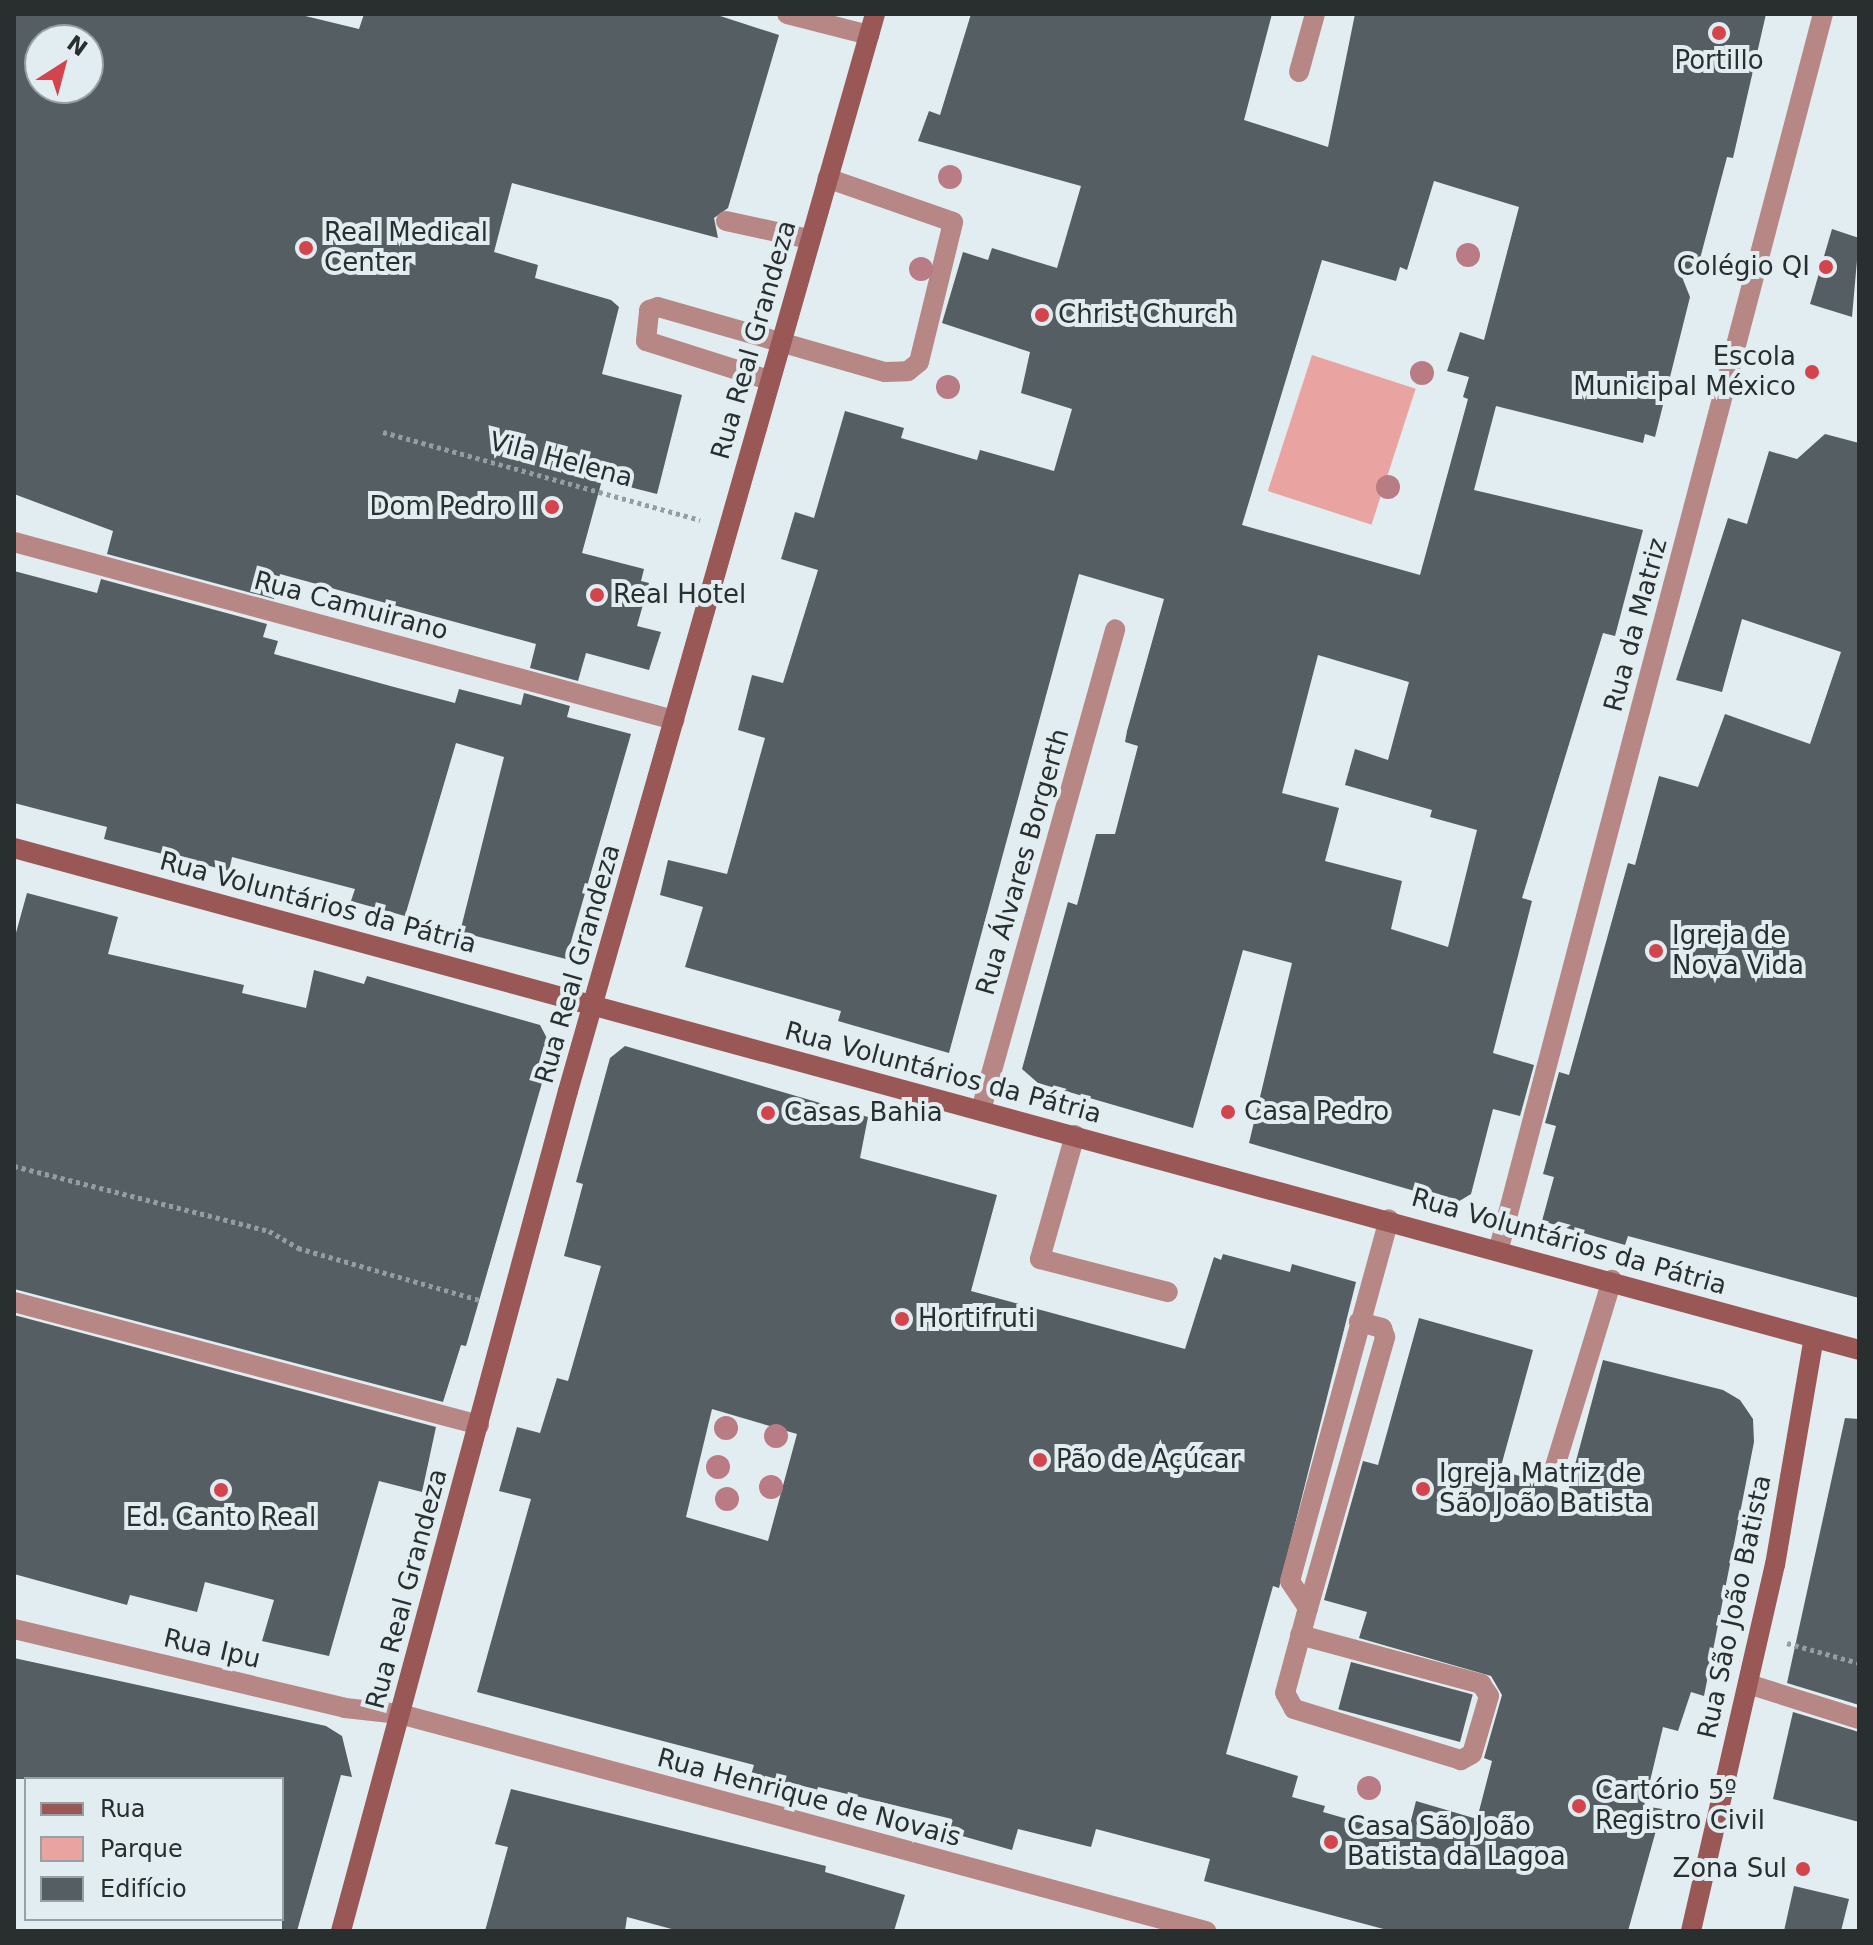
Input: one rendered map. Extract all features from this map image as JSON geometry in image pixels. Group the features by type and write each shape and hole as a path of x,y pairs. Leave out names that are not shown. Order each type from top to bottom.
{"main road":[{"name":"Rua Real Grandeza","path":"341,1931 594,1004 875,14"},
{"name":"Rua Voluntários da Pátria","path":"14,848 1499,1248 1859,1350"},
{"name":"Rua São João Batista","path":"1691,1931 1759,1635 1814,1338"}],"street":[{"path":"787,14 869,35"},
{"path":"1299,72 1315,14"},
{"name":"Rua da Matriz","path":"1499,1248 1823,14"},
{"path":"769,380 646,341 649,310 658,307 885,372 908,371 919,362 953,222 827,178"},
{"path":"726,221 809,239"},
{"name":"Rua Camuirano","path":"14,542 674,720"},
{"name":"Rua Álvares Borgerth","path":"981,1110 1115,629"},
{"path":"1075,1135 1040,1259 1168,1292"},
{"path":"1308,1608 1290,1581 1389,1219"},
{"path":"1553,1473 1612,1280"},
{"path":"14,1302 479,1425"},
{"path":"1300,1635 1481,1684 1489,1696 1468,1759 1294,1709 1285,1693 1300,1635 1385,1337 1382,1328 1359,1322"},
{"name":"Rua Ipu","path":"14,1629 345,1708 400,1714"},
{"path":"1748,1684 1859,1719"},
{"name":"Rua Henrique de Novais","path":"400,1714 1206,1931"}],"path":[{"name":"Vila Helena","path":"383,432 728,528"},
{"path":"14,1166 269,1231 298,1248 511,1309"},
{"path":"1759,1635 1859,1663"}],"green space":[{"path":"1312,355 1416,389 1371,525 1268,491"}],"building":[{"path":"14,14 297,14 359,29 364,14 714,14 779,35 728,208 714,218 718,238 512,183 494,252 538,265 535,278 611,300 619,307 602,374 682,395 657,494 602,480 582,553 644,569 641,581 649,583 637,626 661,632 649,670 586,653 578,681 530,668 536,644 280,574 274,599 107,554 113,531 14,494"},
{"path":"971,14 1272,14 1244,120 1328,147 1355,14 1766,14 1733,158 1727,157 1697,270 1682,277 1690,297 1655,437 1645,434 1643,443 1496,406 1474,490 1643,530 1615,636 1603,633 1522,898 1532,901 1493,1053 1534,1065 1520,1116 1493,1109 1471,1194 1456,1203 1249,1143 1292,963 1243,950 1193,1128 1038,1083 1022,1069 1068,902 1077,905 1096,834 1115,834 1138,746 1125,742 1127,731 1164,599 1079,574 949,1053 838,1021 841,1011 685,967 703,907 660,895 668,860 727,874 765,738 738,730 752,675 783,683 818,570 781,559 795,512 814,518 845,411 904,428 901,438 977,460 980,450 1054,471 1072,409 1021,393 1030,352 942,323 963,252 988,260 992,248 1057,268 1081,186 918,141 929,111 940,115","holes":["1434,181 1519,207 1484,340 1460,332 1447,371 1469,377 1463,397 1468,399 1420,575 1242,525 1322,260 1396,281 1400,267 1407,270","1318,655 1409,682 1388,760 1355,749 1345,785 1432,810 1430,817 1477,830 1448,947 1391,929 1402,881 1325,861 1339,808 1282,793"]},
{"path":"1832,229 1859,238 1852,317 1810,304"},
{"path":"1825,434 1859,443 1859,1298 1628,1236 1625,1245 1542,1221 1554,1177 1543,1174 1556,1126 1545,1123 1559,1072 1569,1075 1628,863 1635,865 1659,776 1698,787 1725,714 1810,744 1841,652 1742,619 1722,692 1676,680 1728,518 1747,524 1769,451 1797,459"},
{"path":"14,571 97,593 101,579 267,624 263,637 278,641 274,654 394,687 455,703 459,689 521,705 524,693 570,706 567,717 631,734 566,959 460,932 504,757 456,743 405,916 351,901 355,889 232,857 229,871 104,839 107,827 14,803"},
{"path":"27,893 118,917 108,954 244,985 242,993 306,1008 314,970 364,984 367,976 540,1025 550,1044 542,1083 466,1346 461,1345 443,1402 14,1289 14,940"},
{"path":"625,1046 868,1117 860,1158 997,1195 971,1291 1185,1349 1214,1257 1221,1260 1223,1254 1290,1272 1292,1264 1356,1282 1279,1588 1273,1586 1226,1754 1298,1776 1292,1797 1325,1806 1323,1812 1407,1836 1416,1801 1477,1819 1492,1761 1484,1758 1502,1695 1491,1676 1359,1638 1367,1612 1324,1600 1363,1461 1378,1465 1419,1318 1533,1350 1500,1470 1568,1491 1603,1360 1723,1390 1740,1400 1753,1419 1754,1442 1704,1696 1691,1692 1678,1731 1663,1727 1644,1806 1662,1809 1628,1931 1391,1931 1204,1881 1210,1859 1096,1829 1091,1847 1018,1829 1012,1850 948,1832 952,1819 818,1787 815,1796 750,1778 754,1765 477,1692 531,1499 499,1491 517,1427 540,1433 557,1378 568,1381 601,1266 564,1256 583,1184 576,1182 610,1058","holes":["712,1409 797,1434 768,1541 686,1517"]},
{"path":"14,1315 436,1427 422,1492 379,1481 329,1656 262,1641 274,1600 205,1582 197,1612 130,1595 127,1605 14,1574"},
{"path":"1845,1418 1859,1419 1859,1705 1787,1683"},
{"path":"14,1658 326,1726 342,1736 352,1777 341,1775 297,1931 282,1931 284,1777 14,1779"},
{"path":"1351,1662 1473,1695 1460,1742 1338,1709"},
{"path":"1793,1712 1859,1732 1859,1822 1773,1799"},
{"path":"511,1789 826,1866 825,1872 905,1895 894,1931 679,1931 627,1917 625,1931 485,1931 508,1847 495,1844"},
{"path":"1794,1886 1849,1899 1841,1931 1784,1931"}],"place":[{"name":"Portillo","path":"1719,33"},
{"name":"Real Medical Center","path":"306,248"},
{"name":"Colégio QI","path":"1826,267"},
{"name":"Christ Church","path":"1042,315"},
{"name":"Escola Municipal México","path":"1812,372"},
{"name":"Dom Pedro II","path":"552,507"},
{"name":"Real Hotel","path":"597,595"},
{"name":"Igreja de Nova Vida","path":"1656,951"},
{"name":"Casa Pedro","path":"1228,1112"},
{"name":"Casas Bahia","path":"768,1113"},
{"name":"Hortifruti","path":"902,1319"},
{"name":"Pão de Açúcar","path":"1040,1460"},
{"name":"Igreja Matriz de São João Batista","path":"1423,1489"},
{"name":"Ed. Canto Real","path":"221,1490"},
{"name":"Cartório 5º Registro Civil","path":"1579,1806"},
{"name":"Casa São João Batista da Lagoa","path":"1331,1842"},
{"name":"Zona Sul","path":"1803,1869"}]}
